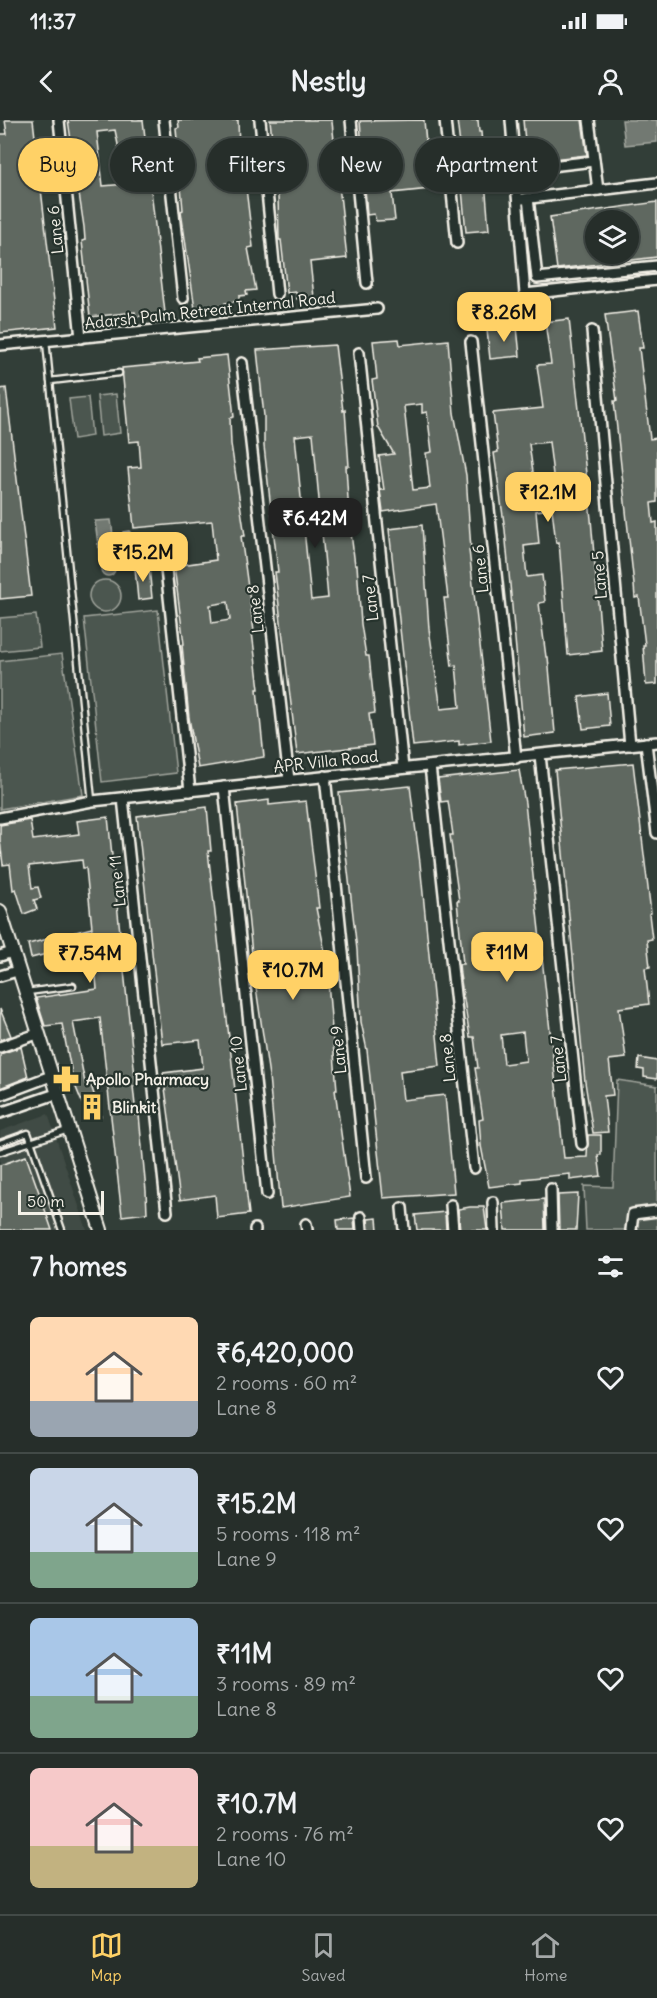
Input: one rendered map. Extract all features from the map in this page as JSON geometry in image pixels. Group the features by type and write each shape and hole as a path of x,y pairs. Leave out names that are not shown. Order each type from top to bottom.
{"main road":[{"path":"0,913 6,954 17,971 100,1230"}],"street":[{"name":"Lane 6","path":"58,120 81,338"},
{"path":"164,120 183,298"},
{"path":"260,120 277,294"},
{"path":"351,120 367,283"},
{"path":"445,120 457,243"},
{"path":"511,120 513,138"},
{"path":"589,120 598,190"},
{"path":"559,165 594,161"},
{"path":"523,199 657,183"},
{"path":"521,192 537,278 657,266"},
{"path":"523,199 525,294 657,280"},
{"name":"Adarsh Palm Retreat Internal Road","path":"0,345 377,309"},
{"name":"Lane 5","path":"592,331 630,745"},
{"name":"Lane 6","path":"471,342 516,758"},
{"name":"Lane 7","path":"359,353 403,768"},
{"name":"Lane 8","path":"242,363 290,780"},
{"path":"166,569 190,791"},
{"name":"APR Villa Road","path":"0,818 92,801 657,742"},
{"path":"646,743 657,833"},
{"name":"Lane 7","path":"540,755 582,1144"},
{"name":"Lane 8","path":"430,766 474,1168"},
{"name":"Lane 9","path":"325,776 366,1178"},
{"name":"Lane 10","path":"224,787 267,1194"},
{"name":"Lane 11","path":"123,798 167,1212"},
{"path":"0,976 17,971"},
{"path":"0,1047 37,1034"},
{"path":"0,1095 51,1076"},
{"path":"0,1113 56,1094"},
{"path":"551,1189 552,1230"},
{"path":"493,1202 494,1230"},
{"path":"451,1205 453,1230"},
{"path":"402,1208 404,1230"},
{"path":"631,1230 633,1215 657,1211"},
{"path":"361,1217 362,1230"}],"lane":[{"path":"46,341 92,801"},
{"path":"50,381 119,373"},
{"path":"24,993 73,986"},
{"path":"0,1152 68,1130"},
{"path":"0,1143 28,1133 62,1230"}],"shaded area":[{"path":"622,120 657,120 657,142 625,145"},
{"path":"116,394 120,433 101,436 97,396"},
{"path":"88,397 92,436 74,439 69,399"},
{"path":"111,520 116,558 100,560 95,521"},
{"path":"129,531 136,540 150,543 154,551 152,556 140,558 131,568 119,559 117,542 121,541 123,532"},
{"path":"108,562 113,564 115,569 113,574 108,576 103,574 101,569 103,564"},
{"path":"105,580 116,585 121,596 116,607 105,612 94,607 89,596 94,585"},
{"path":"158,610 176,773 102,782 84,618"},
{"path":"36,615 40,647 0,651 0,618"},
{"path":"62,654 83,795 0,809 0,661"},
{"path":"617,1080 657,1086 657,1230 586,1230 584,1186 613,1187"},
{"path":"48,1114 87,1230 0,1230 0,1131"}],"building":[{"path":"5,120 33,120 35,138 18,138 18,192 41,192 57,327 0,333 0,134 7,134"},
{"path":"68,120 143,120 145,138 117,138 115,130 97,132 98,138 71,138"},
{"path":"178,120 238,120 239,138 207,138 207,192 246,192 253,247 248,248 256,290 246,291 247,295 239,296 239,301 225,303 226,306 195,309 181,211 183,210 181,192 195,192 195,138 177,138 176,128 179,127"},
{"path":"270,120 331,120 332,122 334,138 319,138 319,192 340,192 347,258 310,262 314,297 297,299 296,292 287,293 281,240 279,240 278,192 307,192 307,138 272,138"},
{"path":"424,120 426,138 415,138 415,191 403,192 403,138 361,138 360,121"},
{"path":"457,120 478,120 481,138 459,138"},
{"path":"523,120 582,120 587,155 559,158 559,138 525,138"},
{"path":"98,141 103,186 110,185 110,192 151,192 165,313 135,317 135,312 90,317 82,241 85,240 79,192 98,192"},
{"path":"365,192 402,192 392,193 395,220 376,221 374,214 367,215"},
{"path":"462,192 486,192 489,230 466,232"},
{"path":"657,202 657,257 639,259 639,210 600,210"},
{"path":"585,212 585,264 599,264 557,269 550,217"},
{"path":"638,311 643,348 639,348 650,439 657,438 657,502 651,503 653,523 657,522 657,684 646,685 643,645 645,645 639,597 635,598 614,401 617,401 605,315"},
{"path":"569,319 591,519 602,651 568,655 559,542 556,543 552,509 536,511 539,544 524,546 527,577 542,575 545,602 539,603 546,657 548,657 555,733 524,737 505,530 494,453 498,452 493,413 543,408 537,365 551,364 545,322","holes":["549,442 555,491 536,493 529,444"]},
{"path":"517,327 520,356 490,359 487,330"},
{"path":"399,339 400,345 448,340 454,413 466,475 471,550 469,550 491,741 459,745 459,741 413,746 389,529 422,525 429,629 441,709 460,707 456,665 452,666 444,598 448,598 436,504 383,512 380,490 384,490 379,456 394,454 378,427 372,380 377,379 373,341","holes":["422,404 422,413 427,412 432,452 426,453 430,488 413,490 404,406"]},
{"path":"335,345 343,411 345,410 349,466 346,466 349,516 336,518 338,534 351,533 355,565 357,565 361,624 366,656 369,656 375,713 369,714 373,745 297,754 275,572 278,572 264,446 264,416 257,350","holes":["313,434 328,598 311,600 295,436"]},
{"path":"227,355 234,417 230,418 231,444 245,536 241,536 254,631 252,632 264,757 198,768 189,718 182,645 184,644 174,566 216,560 212,521 134,528 128,468 141,467 139,441 129,442 122,368 198,361 197,358","holes":["228,602 230,620 212,623 210,605"]},
{"path":"6,388 31,596 0,599 0,389"},
{"path":"149,567 152,598 138,600 135,568"},
{"path":"607,693 610,726 583,729 579,697"},
{"path":"633,763 651,913 649,914 652,939 647,940 650,967 645,968 649,1004 619,1008 626,1058 609,1060 613,1095 604,1096 608,1132 593,1133 585,1082 555,770"},
{"path":"519,770 525,803 564,1158 587,1157 588,1135 601,1135 601,1155 598,1155 601,1176 570,1180 570,1174 522,1179 522,1183 489,1187 481,1146 479,1120 483,1119 475,1068 478,1068 474,1037 470,1037 460,975 459,964 463,964 457,901 459,901 450,835 453,835 448,801 441,802 438,779","holes":["523,1032 526,1061 504,1064 501,1035"]},
{"path":"410,786 440,1066 400,1071 403,1100 445,1095 454,1193 383,1198 367,1050 361,1022 357,950 339,793"},
{"path":"269,800 269,805 306,801 319,908 316,908 326,957 337,1090 335,1090 350,1197 281,1208 269,1076 254,974 237,804"},
{"path":"207,807 211,851 208,851 249,1214 217,1218 215,1195 180,1200 163,1073 203,1068 200,1040 162,1044 137,816"},
{"path":"108,817 147,1213 122,1216 100,1018 73,1022 85,1083 90,1082 101,1116 89,1120 73,1080 62,1024 45,1026 36,998 97,989 93,942 31,958 28,944 92,928 86,868 83,868 82,860 29,866 32,888 38,887 41,898 34,900 37,909 24,914 16,889 13,890 10,864 3,865 0,840 0,825 30,820 33,840 79,834 77,821"},
{"path":"0,1009 11,1036 0,1040"},
{"path":"21,1047 28,1077 0,1088 0,1054"},
{"path":"639,1058 657,1061 657,1079 644,1077 644,1070 638,1069"},
{"path":"26,1156 52,1230 0,1230 0,1165"},
{"path":"578,1194 576,1230 559,1230 558,1195"},
{"path":"544,1199 545,1230 505,1230 503,1203"},
{"path":"484,1207 487,1230 460,1230 458,1209"},
{"path":"445,1212 446,1230 417,1230 415,1215"},
{"path":"354,1218 355,1230 338,1230 337,1220"},
{"path":"377,1218 378,1230 369,1230 368,1219"}],"place":[{"name":"Apollo Pharmacy","path":"66,1079"},
{"name":"Blinkit","path":"92,1107"}]}
